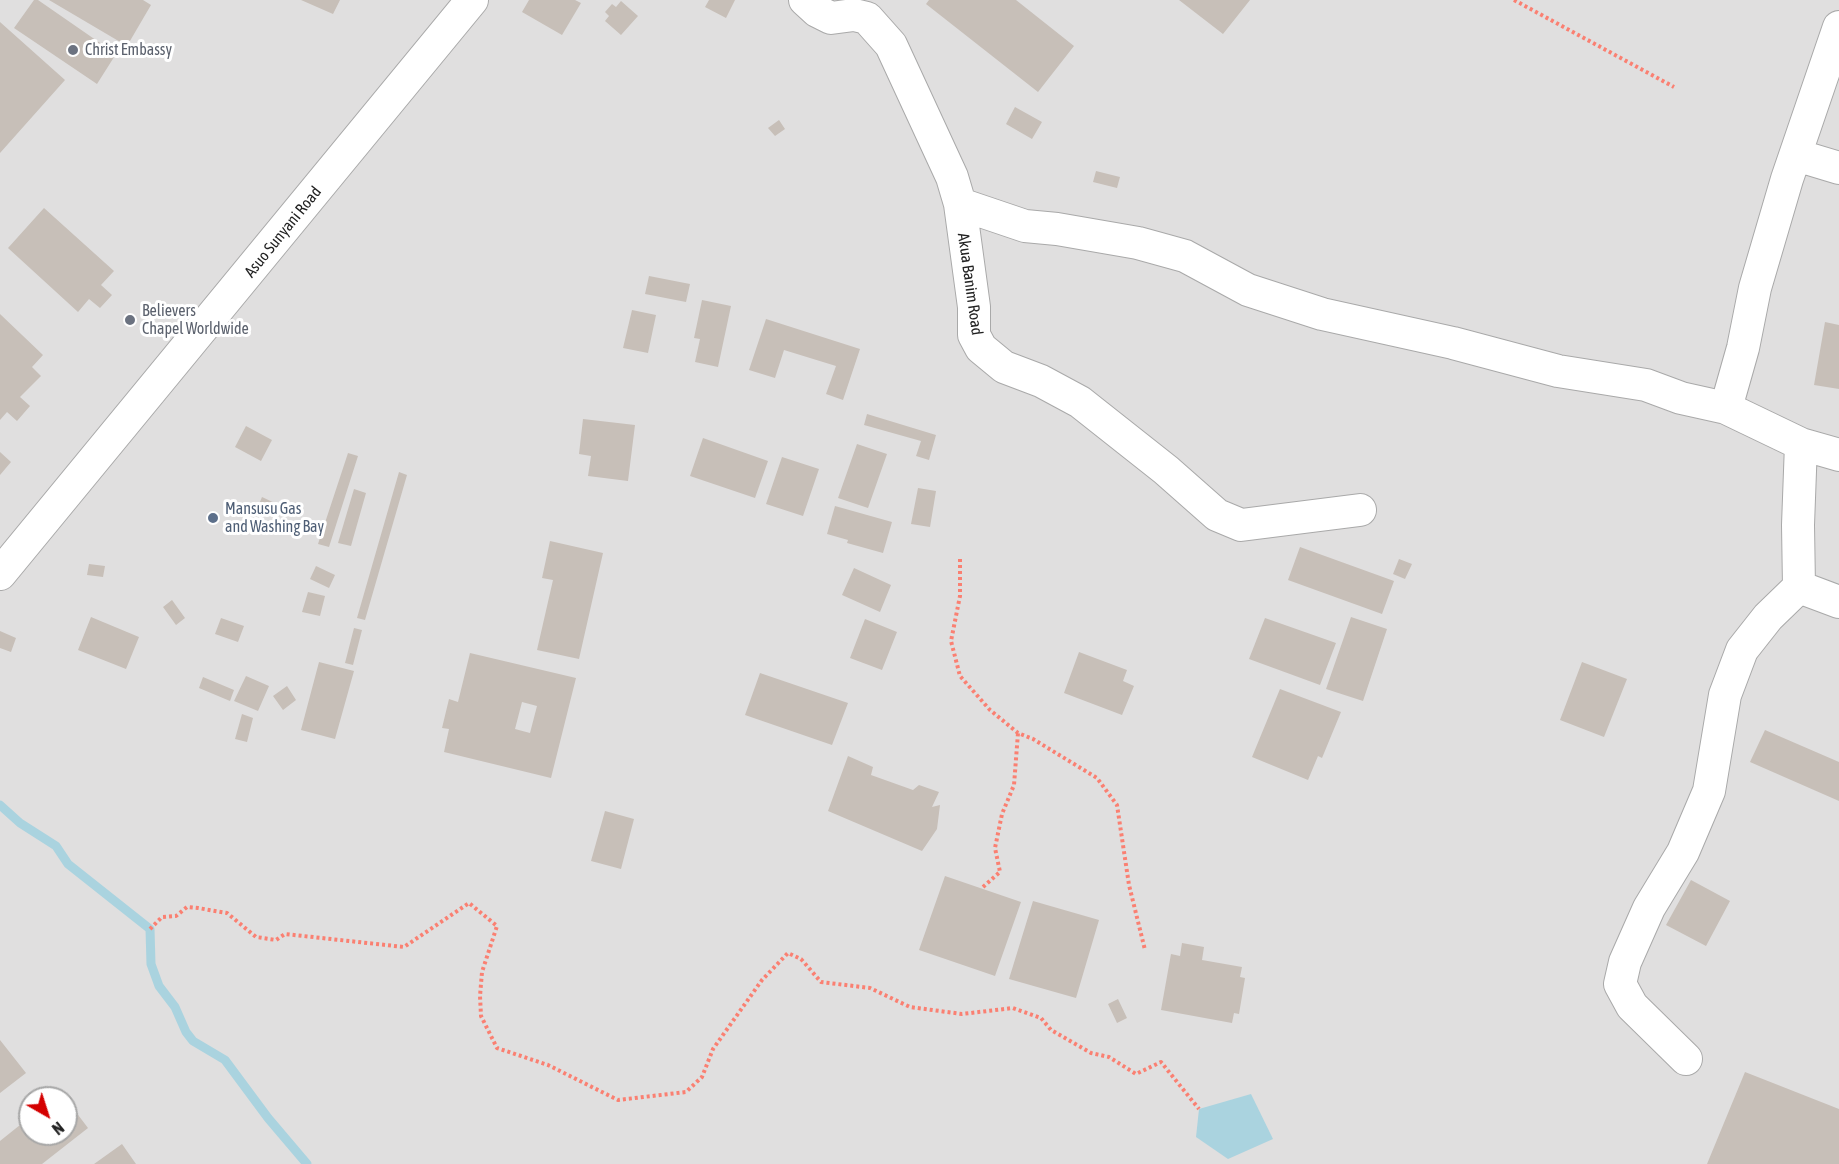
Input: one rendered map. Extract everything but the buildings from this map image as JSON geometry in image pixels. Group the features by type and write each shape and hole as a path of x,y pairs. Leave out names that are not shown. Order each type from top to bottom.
{"street":[{"name":"Asuo Sunyani Road","path":"0,574 472,0"},
{"name":"Akua Banim Road","path":"805,0 816,11 831,18 854,15 867,18 891,45 930,125 952,177 960,204 974,308 974,335 981,348 1004,367 1041,381 1080,402 1166,470 1217,515 1241,525 1360,510"},
{"path":"1726,408 1743,348 1755,288 1839,27"},
{"path":"1796,155 1839,168"},
{"path":"960,204 1025,226 1138,243 1185,256 1248,290 1322,314 1453,343 1557,371 1646,385 1681,398 1726,408 1801,444 1839,455"},
{"path":"1686,1059 1632,1006 1620,984 1625,962 1649,908 1683,852 1710,790 1725,696 1742,650 1768,617 1799,587 1798,525 1801,444"},
{"path":"1799,587 1839,602"}],"path":[{"path":"1514,0 1674,87"},
{"path":"960,559 960,596 951,641 960,676 990,710 1018,733 1033,739 1097,778 1116,805 1129,885 1145,950"},
{"path":"983,887 1000,873 996,848 1002,814 1014,785 1018,733"},
{"path":"150,929 162,917 176,916 187,908 198,908 227,913 256,938 276,940 285,934 404,947 469,903 497,926 482,972 480,996 481,1016 497,1048 548,1065 618,1100 686,1092 702,1077 713,1049 762,980 788,953 801,959 821,982 870,988 910,1007 962,1014 1013,1008 1041,1018 1051,1030 1061,1036 1091,1053 1109,1057 1136,1074 1161,1062 1199,1109"}],"shaded area":[{"path":"0,0 1839,0 1839,1164 0,1164"}],"water":[{"path":"1251,1094 1273,1139 1228,1159 1196,1137 1199,1109"}],"waterway":[{"path":"0,805 20,823 56,846 68,864 150,929 151,964 159,986 175,1007 186,1032 193,1041 225,1060 268,1118 307,1164"}],"place":[{"name":"Christ Embassy","path":"73,50"},
{"name":"Believers Chapel Worldwide","path":"130,320"},
{"name":"Mansusu Gas and Washing Bay","path":"213,518"}]}
